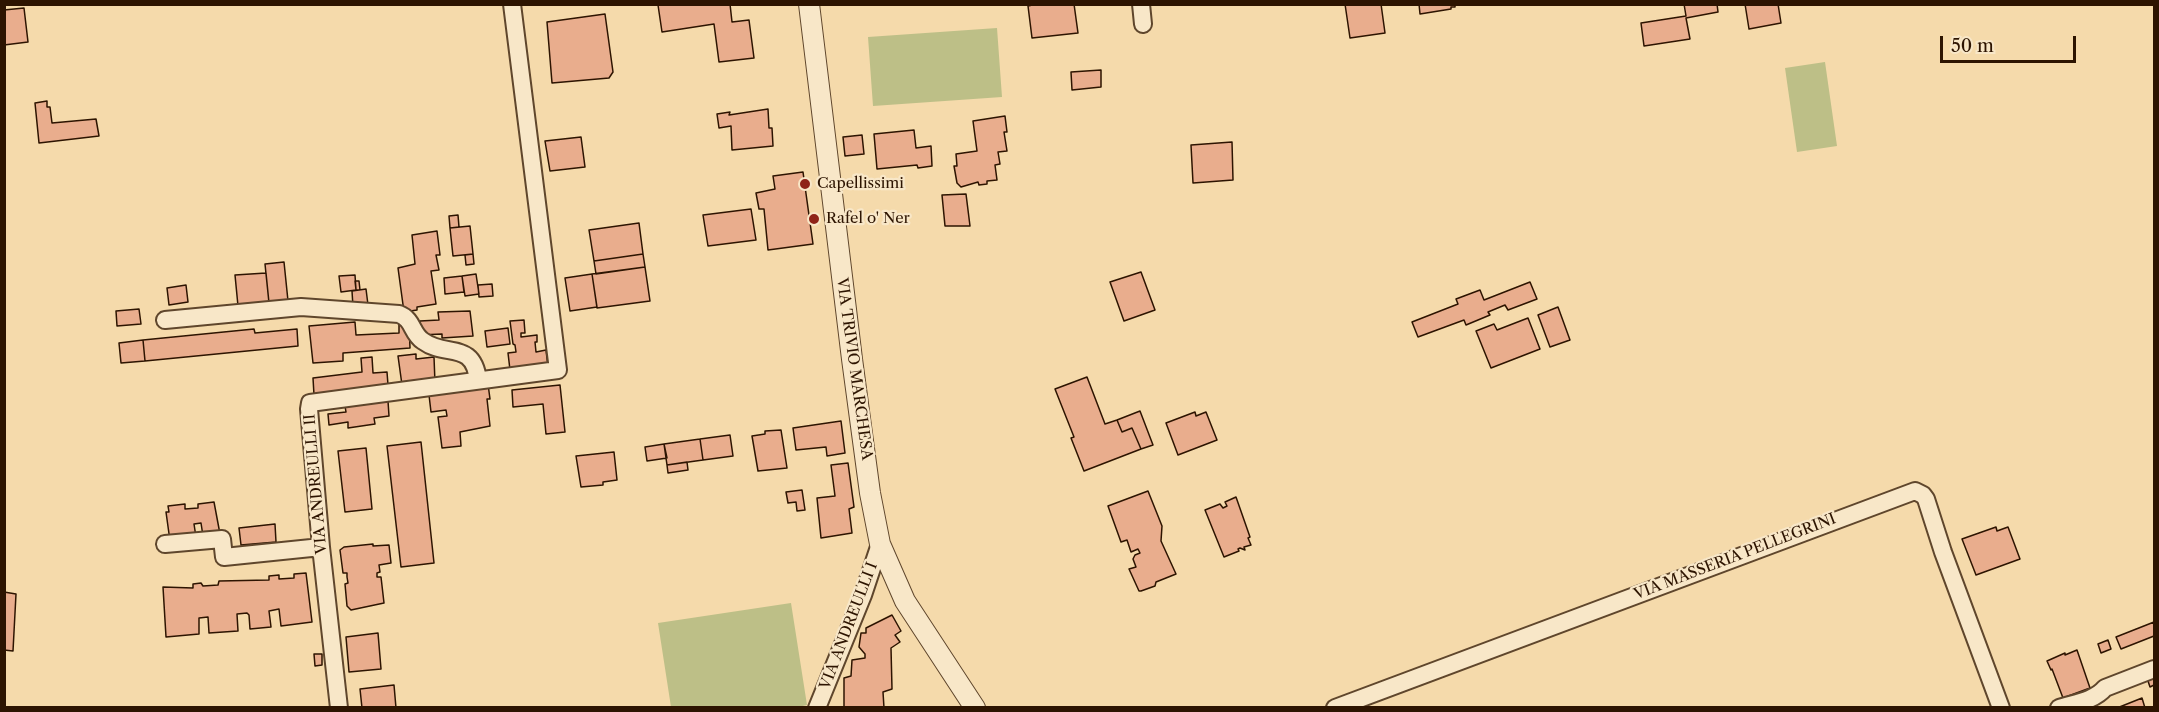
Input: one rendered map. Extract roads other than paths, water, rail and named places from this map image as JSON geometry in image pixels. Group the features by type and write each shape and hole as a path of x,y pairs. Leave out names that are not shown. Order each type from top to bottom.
{"street":[{"name":"VIA ANDREULLI II","path":"339,708 321,547 310,403 558,370 512,4"},
{"name":"VIA TRIVIO MARCHESA","path":"809,4 852,359 870,493 880,544 905,601 975,708"},
{"path":"1141,4 1143,24"},
{"path":"165,321 302,307 399,314 407,317 421,340 429,345 465,353 477,367 478,380"},
{"name":"VIA MASSERIA PELLEGRINI","path":"1335,708 1915,491 1926,499 1943,552 2001,708"},
{"path":"165,544 222,539 224,557 321,547"},
{"name":"VIA ANDREULLI I","path":"818,708 863,595 880,544"},
{"path":"2059,708 2091,698 2101,693 2104,688 2154,669"}],"place":[{"name":"Capellissimi","path":"805,184"},
{"name":"Rafel o' Ner","path":"814,219"}]}
